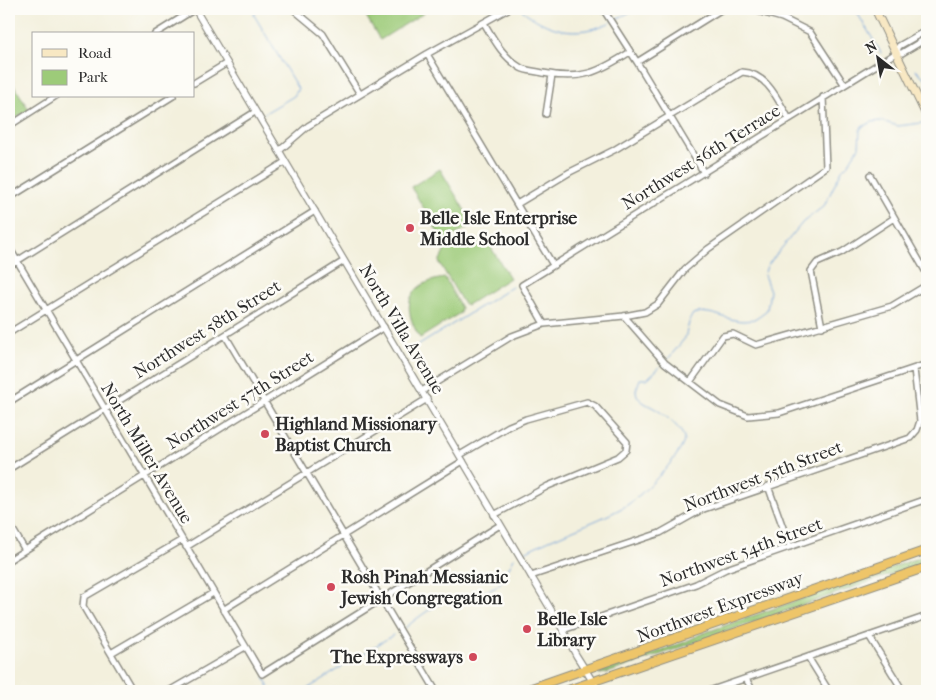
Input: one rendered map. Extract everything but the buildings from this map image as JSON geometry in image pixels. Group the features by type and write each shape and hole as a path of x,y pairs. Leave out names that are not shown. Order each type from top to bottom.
{"highway":[{"name":"Northwest Expressway","path":"523,691 927,550"},
{"name":"Northwest Expressway","path":"565,691 927,567"}],"main road":[{"path":"874,9 927,117"}],"street":[{"path":"158,32 195,9"},
{"name":"North Villa Avenue","path":"195,9 599,691"},
{"path":"293,9 323,34 360,94"},
{"path":"278,150 308,126 360,94 508,9"},
{"path":"603,9 704,173"},
{"path":"637,62 722,9"},
{"path":"750,9 782,18 810,32 844,84"},
{"path":"782,18 786,9"},
{"path":"484,23 501,51 522,68 552,75 579,76 606,68 630,52"},
{"name":"Northwest 56th Terrace","path":"544,324 522,285 896,53 899,46 927,30"},
{"name":"Northwest 56th Terrace","path":"896,53 902,54 927,38"},
{"path":"428,54 553,265"},
{"path":"195,82 227,63"},
{"path":"517,204 570,172 614,150 742,72 749,73 765,81 789,119"},
{"path":"546,114 552,75"},
{"path":"422,391 512,336 544,324 624,316 646,312 658,304 685,269 708,249 826,167 824,97"},
{"path":"9,126 53,98"},
{"path":"9,198 170,98"},
{"path":"9,266 255,112"},
{"path":"9,334 285,162"},
{"path":"870,175 927,274"},
{"path":"9,402 315,211"},
{"path":"822,327 811,271 817,263 842,252 894,218"},
{"name":"North Miller Avenue","path":"9,247 262,674 381,600"},
{"name":"Northwest 58th Street","path":"9,469 344,261"},
{"path":"690,382 723,336 733,334 756,345 892,306 927,285"},
{"path":"624,316 665,363 720,405 748,416 779,414 927,364"},
{"name":"Northwest 57th Street","path":"9,560 384,327"},
{"path":"225,335 436,691"},
{"name":"Northwest 55th Street","path":"531,576 660,533 701,510 910,438 917,430 920,421 914,369"},
{"path":"186,547 427,399"},
{"path":"460,455 509,426 526,419 587,402 595,406 627,442 626,450 618,457 548,486 494,515"},
{"path":"224,610 463,461"},
{"path":"768,486 790,547"},
{"name":"Northwest 54th Street","path":"563,630 696,584 726,569 927,499"},
{"path":"9,523 24,550"},
{"path":"381,600 500,525"},
{"path":"133,691 84,606 84,597 182,540"},
{"path":"111,653 213,593"},
{"path":"709,691 927,616"},
{"path":"869,636 903,691"},
{"path":"169,691 245,646"},
{"path":"808,657 829,691"},
{"path":"746,679 753,691"}],"green space":[{"path":"362,9 430,9 380,40"},
{"path":"9,77 29,110 9,122"},
{"path":"440,169 473,224 444,242 411,187"},
{"path":"464,239 490,246 510,278 467,305 463,303 439,262 445,250"},
{"path":"445,278 461,308 460,313 420,338 410,316 411,298 422,285"},
{"path":"927,555 927,562 607,673 599,674 604,670 685,642 701,634"}],"waterway":[{"path":"261,9 254,15 298,89 294,96 265,113"},
{"path":"521,9 541,23 562,30 585,30 609,23"},
{"path":"612,21 637,9"},
{"path":"855,9 881,53"},
{"path":"916,70 927,80"},
{"path":"668,359 685,338 693,314 708,313 746,321 754,319 767,310 770,291 764,275 767,266 803,222 824,206 842,170 859,147 860,130 862,127 872,122 881,121 898,126 922,123"},
{"path":"408,352 512,287"},
{"path":"523,553 624,507 648,487 676,456 684,440 681,432 669,419 644,403 638,397 636,390 640,379 647,379 661,366"},
{"path":"405,628 441,603 449,600 462,600 495,588 501,582 514,558"},
{"path":"304,691 393,635"},
{"path":"264,677 271,691"}],"place":[{"name":"Belle Isle Enterprise Middle School","path":"410,228"},
{"name":"Highland Missionary Baptist Church","path":"265,434"},
{"name":"Rosh Pinah Messianic Jewish Congregation","path":"331,587"},
{"name":"Belle Isle Library","path":"527,629"},
{"name":"The Expressways","path":"473,657"}]}
